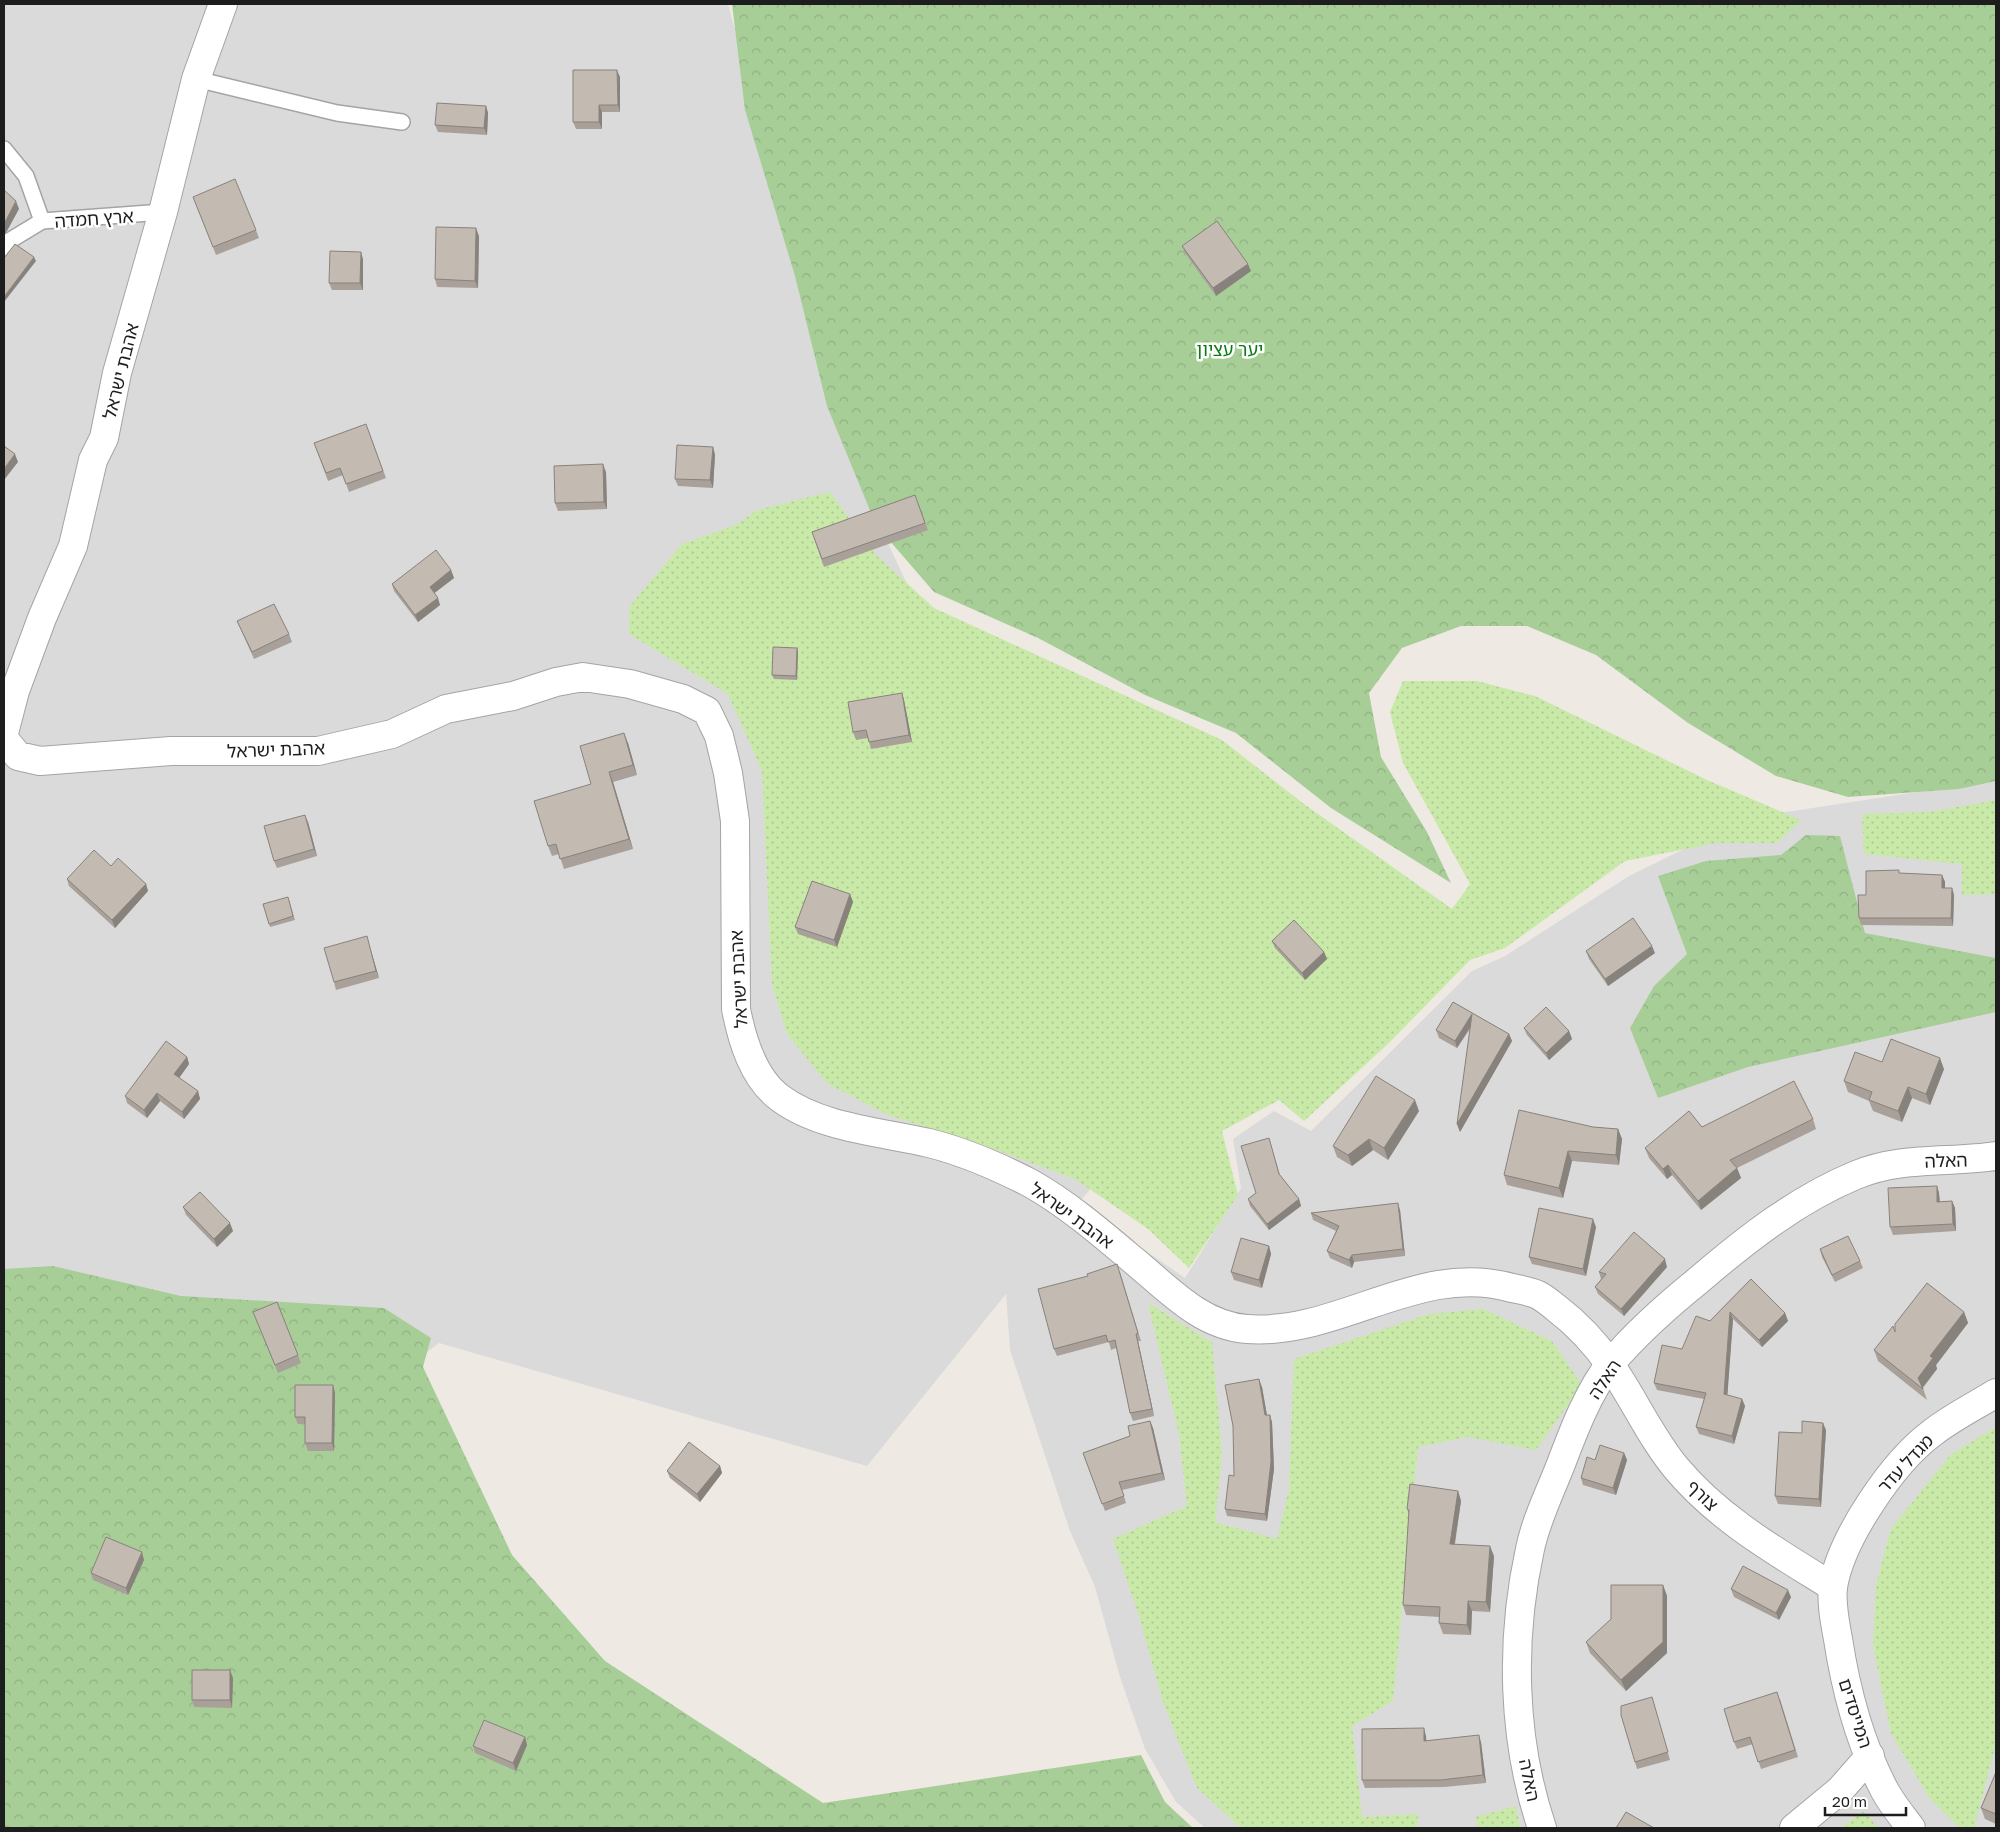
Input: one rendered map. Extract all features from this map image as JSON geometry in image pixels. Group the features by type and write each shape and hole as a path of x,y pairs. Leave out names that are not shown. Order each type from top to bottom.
{"street":[{"name":"אהבת ישראל","path":"4,733 15,691 73,546 93,460 104,438 117,372 163,212 196,79 223,4"},
{"name":"אהבת ישראל","path":"4,739 18,756 40,761 171,751 318,751 392,734 446,709 513,696 556,682 583,677 630,684 683,700 706,711 719,736 728,773 735,820 736,1009 741,1037 757,1070 779,1097 810,1115 860,1129 930,1144 983,1160 1033,1185 1075,1214 1176,1296 1209,1319 1245,1329 1278,1328 1316,1321 1424,1286 1459,1282 1494,1282 1539,1295 1571,1319 1610,1364"},
{"name":"האלה","path":"1542,1828 1532,1798 1520,1731 1515,1672 1520,1608 1530,1547 1553,1483 1578,1420 1610,1364 1668,1305 1721,1260 1792,1207 1858,1174 1902,1162 1996,1156"},
{"name":"צורף","path":"1610,1364 1675,1467 1704,1498 1741,1529 1833,1587"},
{"name":"מגדל עדר","path":"1833,1587 1843,1556 1861,1518 1885,1481 1931,1433 1996,1393"},
{"name":"המייסדים","path":"1833,1587 1836,1626 1843,1669 1857,1726 1885,1790 1910,1828"},
{"path":"1794,1828 1840,1790 1870,1756"}],"lane":[{"path":"196,79 337,113 402,122"},
{"path":"4,148 26,176 42,221"},
{"name":"ארץ חמדה","path":"4,248 9,241 42,221 163,212"}],"shaded area":[{"path":"4,4 728,4 855,473 1154,1110 1078,1204 1185,1278 1241,1188 1233,1139 1274,1111 1311,1131 1472,971 1505,956 1629,876 1747,818 1996,780 1996,1828 1205,1828 1176,1802 1145,1749 1120,1677 1095,1587 1070,1531 1010,1350 1006,1294 867,1466 439,1343 339,1419 4,1299"}],"green space":[{"name":"יער עציון","path":"732,4 1996,4 1996,781 1959,789 1848,797 1776,776 1688,723 1596,655 1527,626 1461,626 1402,648 1369,693 1381,757 1427,832 1451,883 1331,808 1236,733 1145,695 1038,638 934,592 876,525 827,406 795,276 745,110"},
{"path":"830,492 876,555 934,608 1222,740 1304,804 1452,909 1470,884 1403,763 1390,712 1403,681 1477,681 1535,696 1707,780 1801,820 1777,843 1716,843 1625,861 1505,948 1470,960 1390,1042 1304,1121 1279,1100 1222,1131 1238,1195 1189,1268 1148,1229 1075,1179 983,1145 888,1115 828,1084 787,1034 772,984 762,771 728,694 629,634 629,607 682,544 736,525 757,510"},
{"path":"1996,800 1996,894 1962,895 1962,864 1864,854 1862,814 1930,812"},
{"path":"1806,835 1840,836 1865,933 1996,958 1996,1012 1748,1067 1658,1098 1630,1028 1654,986 1687,954 1658,876 1706,861 1781,855"},
{"path":"53,1266 181,1296 384,1308 431,1338 423,1367 512,1555 605,1661 823,1803 1141,1755 1165,1802 1193,1828 4,1828 4,1269"},
{"path":"1148,1303 1212,1342 1222,1454 1215,1522 1277,1539 1289,1490 1294,1359 1429,1314 1483,1309 1552,1341 1582,1385 1536,1450 1467,1437 1418,1447 1393,1701 1352,1726 1362,1817 1418,1814 1417,1828 1241,1828 1197,1788 1163,1702 1138,1613 1113,1539 1187,1506 1179,1434"},
{"path":"1996,1427 1996,1744 1974,1828 1960,1828 1930,1799 1891,1733 1873,1646 1876,1585 1891,1529 1950,1455"},
{"path":"1516,1806 1520,1828 1478,1828 1475,1817"},
{"path":"1864,1811 1878,1828 1841,1828"}],"building":[{"path":"573,70 617,70 618,105 599,105 599,122 573,122"},
{"path":"437,103 486,106 484,128 435,125"},
{"path":"235,179 256,230 213,247 193,197"},
{"path":"4,190 16,201 4,224"},
{"path":"1217,221 1248,264 1213,288 1182,246"},
{"path":"436,227 476,228 475,281 435,279"},
{"path":"15,244 34,257 4,297 4,258"},
{"path":"330,251 361,252 360,283 329,283"},
{"path":"366,424 383,471 346,484 340,468 326,473 314,443"},
{"path":"677,445 713,447 710,480 675,479"},
{"path":"4,446 15,454 4,469"},
{"path":"603,464 604,502 555,503 554,466"},
{"path":"915,495 925,523 822,559 812,532"},
{"path":"436,550 451,570 430,587 438,598 415,615 392,584"},
{"path":"274,604 289,634 252,652 237,621"},
{"path":"773,647 797,648 796,676 772,675"},
{"path":"902,693 909,735 869,742 866,730 853,732 848,702"},
{"path":"624,733 633,765 609,772 629,839 560,859 556,844 548,846 534,801 591,784 580,746"},
{"path":"305,815 314,849 274,861 264,826"},
{"path":"94,850 111,866 118,858 146,884 112,920 67,879"},
{"path":"1899,870 1899,873 1942,875 1942,888 1952,888 1951,918 1859,918 1858,895 1866,895 1866,871"},
{"path":"812,881 850,894 834,940 795,927"},
{"path":"288,897 293,916 269,924 263,904"},
{"path":"1633,918 1652,946 1605,979 1586,951"},
{"path":"1294,920 1324,952 1302,973 1272,941"},
{"path":"367,936 376,971 334,982 324,948"},
{"path":"1453,1002 1509,1034 1457,1124 1472,1014 1455,1041 1436,1030"},
{"path":"1546,1007 1569,1031 1546,1053 1524,1028"},
{"path":"1891,1039 1940,1058 1926,1094 1908,1087 1898,1111 1869,1100 1872,1092 1844,1081 1855,1052 1882,1062"},
{"path":"166,1041 187,1057 174,1074 198,1091 182,1112 157,1093 144,1110 125,1096"},
{"path":"1376,1076 1415,1100 1384,1148 1369,1139 1348,1155 1333,1146"},
{"path":"1794,1081 1813,1119 1730,1160 1737,1168 1698,1201 1668,1165 1663,1169 1645,1148 1689,1111 1702,1127"},
{"path":"1519,1110 1593,1127 1618,1129 1616,1155 1568,1151 1559,1188 1504,1175"},
{"path":"1269,1138 1279,1174 1299,1199 1267,1224 1248,1199 1256,1193 1241,1146"},
{"path":"1937,1186 1937,1202 1952,1201 1953,1224 1890,1227 1888,1188"},
{"path":"200,1192 230,1223 214,1239 183,1207"},
{"path":"1398,1203 1403,1249 1352,1255 1349,1260 1327,1251 1339,1226 1311,1213"},
{"path":"1539,1208 1593,1219 1583,1269 1529,1257"},
{"path":"1634,1232 1665,1259 1621,1309 1595,1287 1606,1274 1599,1272"},
{"path":"1848,1236 1860,1261 1832,1275 1820,1249"},
{"path":"1241,1238 1269,1246 1259,1280 1231,1272"},
{"path":"1117,1264 1138,1333 1136,1334 1152,1409 1130,1413 1115,1340 1108,1342 1106,1335 1054,1349 1038,1289 1088,1276 1087,1274"},
{"path":"1751,1279 1785,1313 1759,1340 1730,1312 1724,1394 1742,1399 1732,1436 1696,1427 1706,1393 1654,1383 1662,1345 1682,1349 1696,1316 1710,1321"},
{"path":"1927,1283 1964,1312 1930,1356 1933,1358 1918,1378 1923,1389 1874,1350 1893,1326 1895,1332 1895,1324"},
{"path":"277,1302 298,1355 275,1365 253,1312"},
{"path":"1259,1379 1265,1415 1270,1415 1271,1462 1265,1514 1225,1509 1229,1475 1234,1476 1233,1426 1225,1385"},
{"path":"295,1385 333,1385 332,1443 305,1443 305,1417 295,1417"},
{"path":"1150,1421 1162,1473 1119,1482 1124,1496 1102,1504 1083,1453 1130,1436 1128,1426"},
{"path":"1802,1421 1823,1423 1819,1499 1775,1496 1779,1432 1802,1433"},
{"path":"689,1442 720,1466 697,1494 667,1471"},
{"path":"1600,1445 1624,1453 1613,1488 1581,1478 1587,1457 1595,1460"},
{"path":"1410,1484 1458,1491 1450,1544 1490,1546 1486,1602 1468,1601 1467,1625 1439,1623 1440,1607 1403,1605 1409,1510 1407,1509"},
{"path":"106,1537 142,1552 126,1588 91,1573"},
{"path":"1743,1566 1788,1590 1776,1613 1731,1589"},
{"path":"1611,1585 1663,1585 1663,1642 1621,1680 1586,1642 1611,1619"},
{"path":"192,1670 230,1670 230,1700 192,1700"},
{"path":"1777,1692 1795,1750 1758,1762 1750,1737 1734,1742 1724,1709"},
{"path":"1652,1697 1668,1752 1635,1762 1621,1715 1621,1706"},
{"path":"484,1720 525,1737 513,1763 473,1746"},
{"path":"1424,1728 1424,1741 1479,1735 1483,1775 1441,1780 1362,1780 1362,1729"},
{"path":"1996,1772 1996,1814 1981,1808"},
{"path":"1626,1812 1654,1828 1616,1828"}]}
